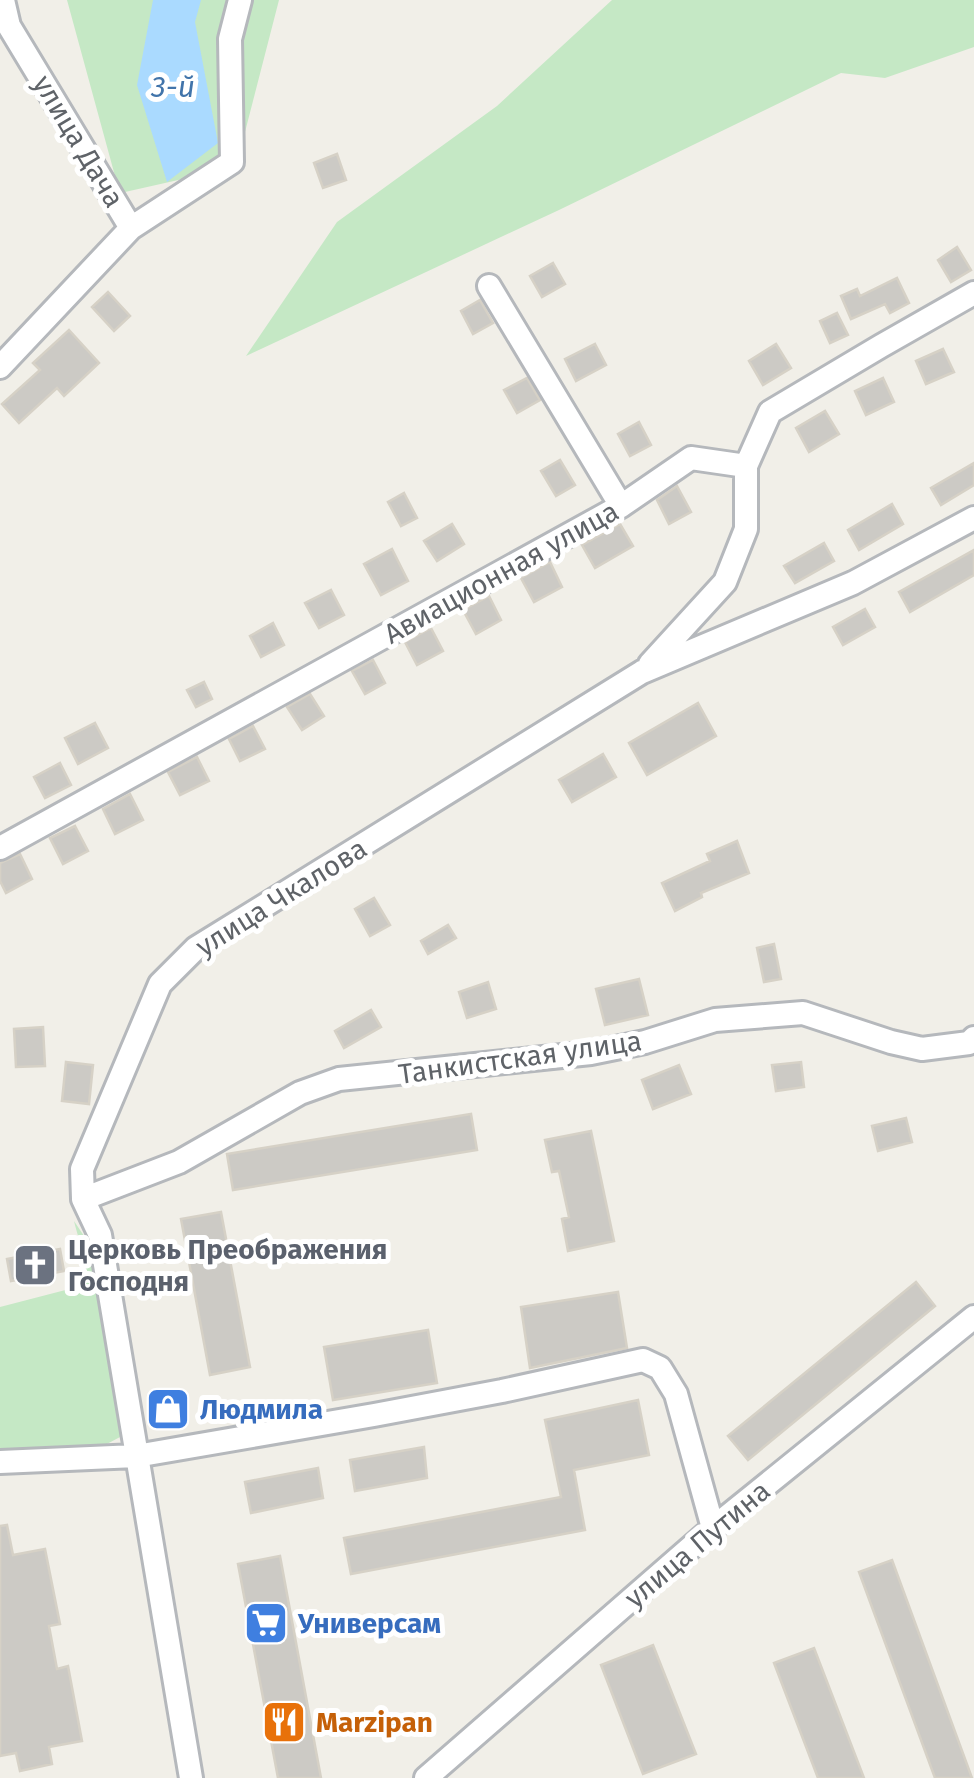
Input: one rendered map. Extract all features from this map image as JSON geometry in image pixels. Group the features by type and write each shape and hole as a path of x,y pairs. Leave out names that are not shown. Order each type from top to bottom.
{"street":[{"name":"улица Дача","path":"3,0 4,28 132,228"},
{"name":"улица Дача","path":"0,367 132,228 232,162 230,38 240,0"},
{"path":"489,286 621,506"},
{"path":"642,672 725,582 746,528 746,466 770,412 974,293"},
{"name":"Авиационная улица","path":"0,848 621,506 691,458 746,466"},
{"name":"улица Чкалова","path":"83,1199 82,1170 160,984 196,948 642,672 852,583 974,518"},
{"name":"Танкистская улица","path":"83,1199 178,1162 300,1093 339,1079 592,1054 715,1020 803,1013 922,1050 972,1046"},
{"path":"83,1199 100,1235 190,1778"},
{"name":"улица Путина","path":"426,1778 713,1528 974,1317"},
{"path":"0,1462 136,1456 374,1416 643,1360 660,1368 676,1394 713,1528"}],"green space":[{"path":"67,0 279,0 236,167 125,192 118,187"},
{"path":"612,0 974,0 974,47 885,78 841,73 246,356 337,222 497,106"},
{"path":"74,1221 96,1254 124,1432 103,1446 0,1455 0,1307 77,1287 84,1264"}],"water":[{"name":"3-й","path":"153,0 201,0 195,22 218,143 167,182 137,85"}],"building":[{"path":"337,154 346,180 323,188 314,163"},
{"path":"957,247 971,270 951,282 938,260"},
{"path":"553,263 565,284 542,297 530,276"},
{"path":"897,278 909,303 890,313 885,304 851,319 841,296 857,289 860,296"},
{"path":"108,292 130,316 114,331 92,307"},
{"path":"480,300 493,323 473,334 461,311"},
{"path":"837,313 848,335 830,343 820,321"},
{"path":"69,330 99,363 64,396 57,388 19,423 2,404 40,370 33,363"},
{"path":"595,344 606,365 576,381 565,359"},
{"path":"776,344 791,368 763,385 749,361"},
{"path":"943,349 954,372 926,384 916,361"},
{"path":"527,378 540,400 517,413 504,390"},
{"path":"883,378 894,402 866,415 855,391"},
{"path":"825,411 839,434 809,452 796,428"},
{"path":"639,422 651,445 630,456 618,434"},
{"path":"560,460 575,485 556,496 541,471"},
{"path":"974,463 974,485 941,505 931,488"},
{"path":"677,486 691,512 669,524 657,500"},
{"path":"404,493 417,518 401,526 388,502"},
{"path":"892,504 903,524 859,550 848,530"},
{"path":"452,524 464,544 437,561 424,541"},
{"path":"620,524 633,546 595,568 582,545"},
{"path":"824,543 834,561 795,583 784,566"},
{"path":"392,549 408,581 381,595 364,564"},
{"path":"974,550 974,575 910,612 899,592"},
{"path":"550,562 562,587 534,602 521,578"},
{"path":"331,590 344,615 319,628 305,603"},
{"path":"489,596 501,620 476,634 463,610"},
{"path":"865,609 875,627 843,645 833,627"},
{"path":"273,623 284,645 261,657 250,636"},
{"path":"431,628 443,651 417,665 405,642"},
{"path":"373,660 385,683 365,694 352,671"},
{"path":"204,682 212,699 196,707 187,690"},
{"path":"310,694 324,716 302,730 287,707"},
{"path":"698,703 716,736 647,775 629,743"},
{"path":"95,723 108,748 78,764 65,738"},
{"path":"253,726 265,749 240,761 229,739"},
{"path":"603,754 616,777 572,802 559,780"},
{"path":"197,757 209,781 180,795 168,772"},
{"path":"60,763 71,785 45,798 34,777"},
{"path":"130,794 143,820 115,834 103,809"},
{"path":"75,826 88,851 63,864 50,838"},
{"path":"737,841 749,873 701,893 702,897 675,911 662,883 710,861 707,854"},
{"path":"20,854 32,879 6,893 0,881 0,863"},
{"path":"374,898 390,925 370,936 355,909"},
{"path":"448,925 456,938 428,954 421,941"},
{"path":"774,944 781,979 764,982 757,948"},
{"path":"639,979 648,1015 605,1025 596,989"},
{"path":"488,982 496,1009 467,1018 459,992"},
{"path":"371,1010 381,1027 344,1048 335,1031"},
{"path":"43,1027 45,1066 16,1067 14,1029"},
{"path":"66,1062 93,1065 89,1104 62,1101"},
{"path":"801,1062 804,1087 776,1091 772,1065"},
{"path":"679,1065 691,1094 653,1109 642,1080"},
{"path":"471,1114 477,1150 233,1190 227,1154"},
{"path":"906,1118 912,1142 878,1151 872,1126"},
{"path":"591,1131 614,1241 568,1251 562,1219 569,1217 559,1171 552,1172 545,1140"},
{"path":"221,1212 250,1367 210,1375 181,1219"},
{"name":"Церковь Преображения Господня","path":"60,1249 64,1271 11,1281 7,1259"},
{"path":"916,1282 935,1306 748,1460 728,1436"},
{"path":"618,1292 627,1348 530,1368 521,1307"},
{"path":"428,1330 437,1383 333,1400 324,1347"},
{"name":"Людмила","path":"178,1390 184,1424 159,1428 153,1394"},
{"path":"638,1400 649,1455 574,1470 585,1530 351,1574 344,1538 561,1497 545,1420"},
{"path":"424,1447 427,1478 355,1491 350,1460"},
{"path":"318,1468 323,1498 251,1513 245,1482"},
{"path":"7,1525 13,1555 45,1549 60,1624 49,1626 57,1669 68,1666 82,1741 49,1747 52,1764 20,1771 16,1753 0,1756 0,1526"},
{"path":"280,1556 321,1778 278,1778 238,1564"},
{"path":"892,1560 972,1778 935,1778 859,1572"},
{"path":"653,1645 696,1754 643,1774 601,1665"},
{"path":"814,1648 864,1778 818,1778 774,1663"}],"place":[{"name":"Церковь Преображения Господня","path":"35,1265"},
{"name":"Людмила","path":"168,1409"},
{"name":"Универсам","path":"266,1623"},
{"name":"Marzipan","path":"284,1722"}]}
